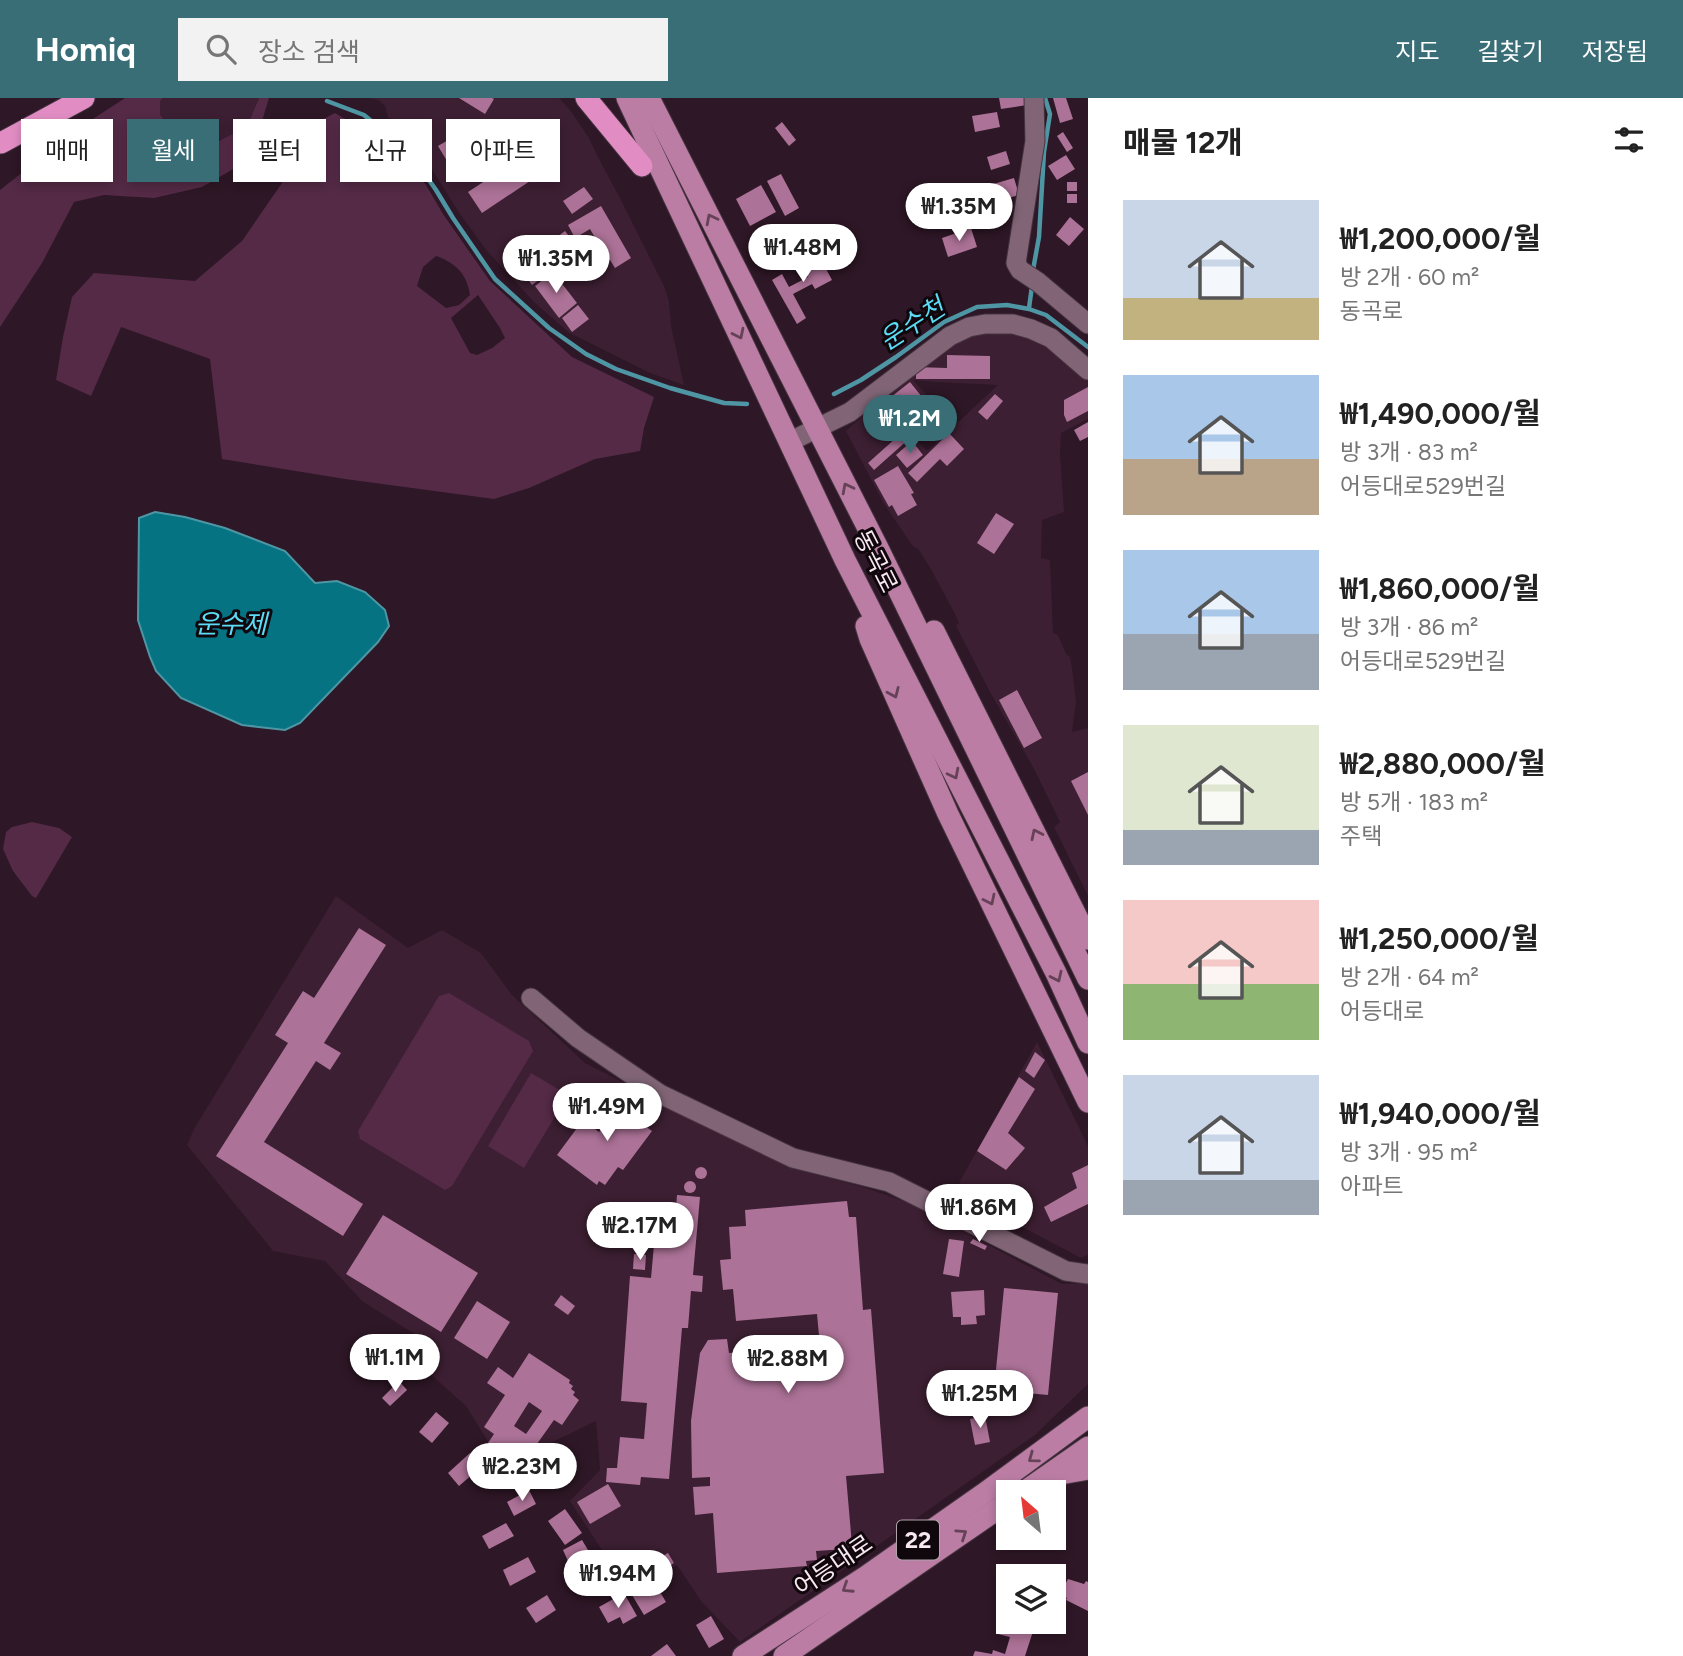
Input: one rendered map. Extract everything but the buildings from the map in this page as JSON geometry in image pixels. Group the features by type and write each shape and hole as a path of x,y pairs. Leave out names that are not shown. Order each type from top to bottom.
{"highway":[{"path":"1,144 57,98"},
{"path":"1,144 84,98"},
{"path":"586,98 642,166"},
{"path":"604,98 642,166"}],"main road":[{"name":"동곡로","path":"627,98 845,560 1056,973 1088,1043"},
{"name":"동곡로","path":"649,98 878,548 1088,979"},
{"path":"642,166 709,273"},
{"path":"878,548 926,616 1088,939"},
{"path":"845,560 870,639 948,814 1088,1102"},
{"name":"어등대로","path":"743,1656 864,1577 1088,1417"},
{"path":"1040,1480 1088,1447"},
{"path":"1043,1478 1088,1469"},
{"name":"어등대로","path":"784,1656 996,1510"}],"street":[{"path":"1034,98 1035,141 1016,262 1020,270 1038,282 1069,313 1088,324"},
{"path":"1053,336 1069,313"},
{"path":"789,442 850,412 950,336 969,327 1013,324 1053,336 1088,370"},
{"path":"531,998 578,1038 660,1094 699,1114 793,1158 889,1182 1066,1271 1088,1274"}],"shaded area":[{"path":"125,98 163,98 160,101 163,119 127,119 127,182 211,182 202,187 154,198 104,195 74,202 42,263 0,327 0,190 21,174 21,182 113,182 113,119 93,119"},
{"path":"259,98 250,119 233,119 233,134 219,141 219,119 162,119 160,100"},
{"path":"259,98 269,98 263,119 250,119"},
{"path":"370,98 559,98 589,138 664,286 684,385 650,373 568,332 534,302 487,251 432,170 432,119 391,119 380,101"},
{"path":"335,113 345,119 340,119 340,182 424,182 490,281 572,357 654,397 640,451 595,459 529,488 494,499 222,459 210,359 121,327 91,396 56,380 72,297 94,273 195,281 242,241 283,182 326,182 326,119 324,119","holes":["436,256 449,262 463,275 470,295 459,305 446,308 417,286 423,267","478,295 505,338 477,355 470,353 451,318"]},
{"path":"233,134 233,169 219,177 219,141"},
{"path":"980,331 1034,334 1088,378 1088,419 1061,433 1064,512 1042,520 1041,558 1050,560 1053,633 1058,635 1070,657 1076,702 1072,732 1088,728 1088,896 1054,827 1060,822 956,626 959,623 955,614 919,550 912,545 884,504 846,431 877,399 962,336","holes":["913,380 998,385 927,451 904,426 932,401"]},
{"path":"32,822 59,828 72,837 36,898 13,871 3,849 6,832 12,827"},
{"path":"336,896 408,948 442,930 481,953 512,995 585,1063 632,1087 646,1098 795,1169 909,1203 1062,1284 1088,1283 1088,1384 1035,1435 740,1642 701,1601 677,1565 630,1593 570,1501 600,1470 596,1421 538,1449 522,1465 489,1443 466,1406 428,1372 424,1340 362,1301 325,1261 273,1251 187,1145 194,1129"},
{"path":"449,993 529,1041 533,1051 452,1186 445,1190 360,1139 358,1131 439,996"},
{"path":"1037,1042 1088,1146 1088,1255 1081,1258 988,1209 991,1203 988,1200 959,1183"},
{"path":"531,1073 568,1095 524,1168 488,1146"}],"water":[{"name":"운수제","path":"155,512 225,528 285,551 315,583 337,581 365,592 385,610 389,626 378,642 300,723 285,730 242,725 181,698 156,671 138,620 139,518"}],"waterway":[{"path":"1033,270 1039,237 1044,152 1050,114 1045,98"},
{"path":"327,101 364,115 410,153 495,279 549,328 586,354 616,369 724,403 747,404"},
{"path":"1029,308 1032,286"},
{"name":"운수천","path":"834,394 861,380 944,322 977,307 1007,305 1046,315 1088,347"}]}
